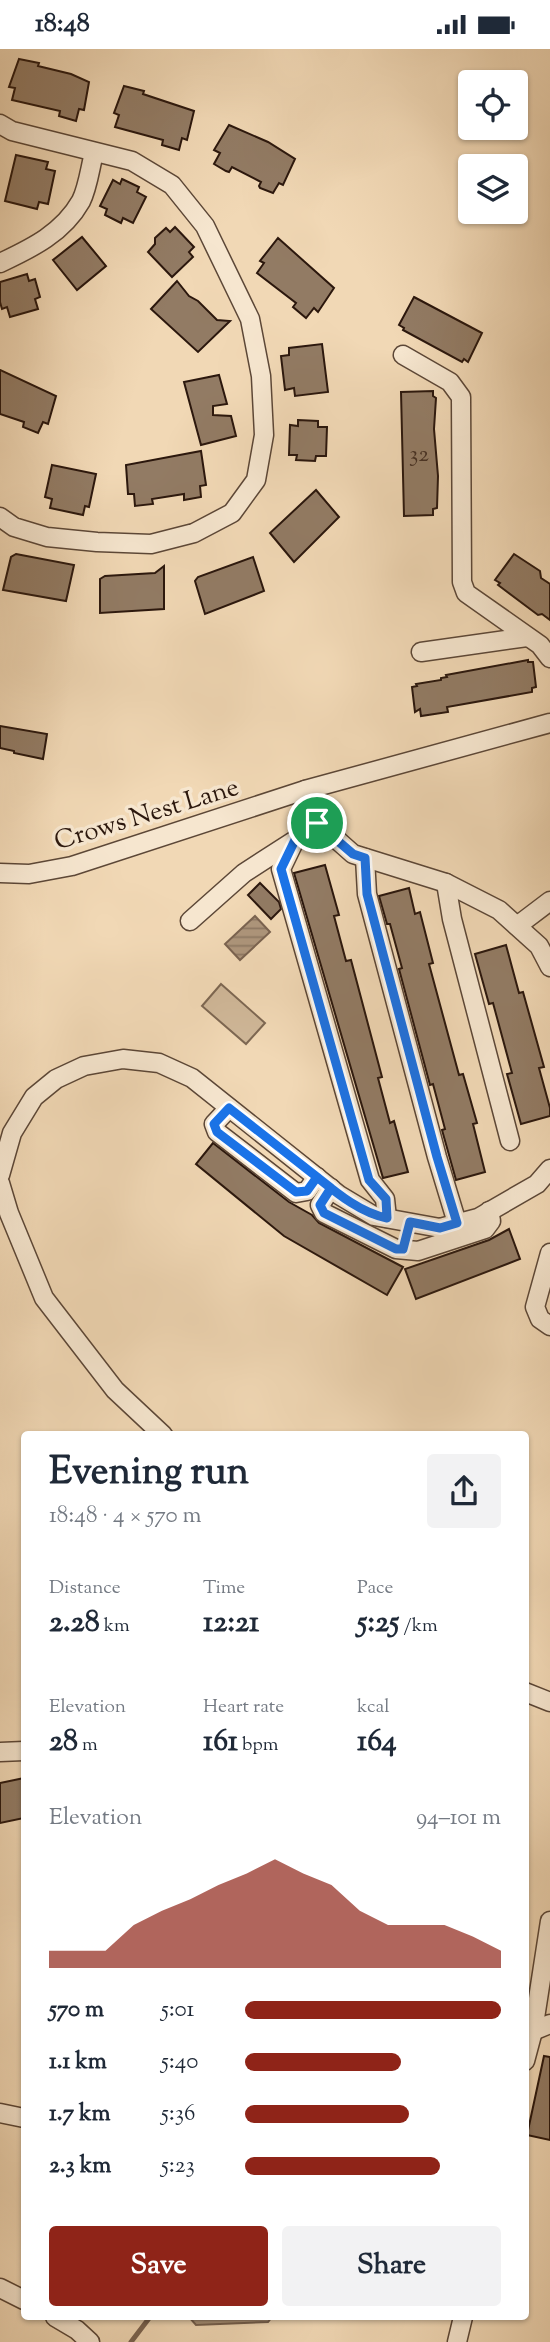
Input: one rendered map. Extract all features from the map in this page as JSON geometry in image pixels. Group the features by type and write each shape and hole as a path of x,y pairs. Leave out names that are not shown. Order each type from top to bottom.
{"street":[{"path":"0,124 12,131 132,162 172,185 205,226 250,319 261,376 264,435 256,480 232,513 194,533 151,544 97,542 47,537 13,527 0,517"},
{"path":"0,263 40,244 65,224 82,199 94,153"},
{"path":"403,355 450,382 461,397 462,582 466,593 540,645 550,658"},
{"path":"421,652 527,637"},
{"name":"Crows Nest Lane","path":"0,873 29,874 72,866 305,790 550,723"},
{"path":"305,790 317,823 353,854 446,884 499,910 539,946 550,967"},
{"path":"190,921 244,873 317,823"},
{"path":"295,840 281,869 369,1180 386,1199 387,1218"},
{"path":"365,858 367,894 457,1223"},
{"path":"446,884 452,919 510,1141"},
{"path":"517,926 550,901"},
{"path":"0,1175 12,1133 34,1097 56,1079 84,1066 122,1059 159,1063 191,1078 324,1183 374,1216 440,1228 478,1218 537,1184 550,1169"},
{"path":"229,1108 214,1124 217,1132 296,1192 307,1191 324,1183"},
{"path":"324,1183 320,1205 324,1213 396,1249 418,1251 485,1229 491,1221 489,1211"},
{"path":"0,1184 44,1298 115,1390 159,1431"},
{"path":"403,1249 410,1222"},
{"path":"550,1253 535,1307 540,1319 550,1326"},
{"path":"529,1694 550,1702"},
{"path":"0,1752 21,1751"},
{"path":"529,2046 550,1921"},
{"path":"533,2031 550,2024"},
{"path":"0,2113 21,2117"},
{"path":"0,2288 21,2298"},
{"path":"61,2320 82,2330"},
{"path":"457,2342 462,2320"}],"shaded area":[{"path":"255,916 270,932 240,960 225,944"},
{"path":"221,984 265,1023 246,1044 202,1006"},
{"path":"192,2320 270,2320 268,2322 196,2325"}],"building":[{"path":"19,59 39,63 38,66 71,74 89,82 84,110 79,109 76,121 59,116 60,111 12,100 15,88 9,87"},
{"path":"124,86 194,111 187,140 182,138 179,150 162,145 163,140 115,127 119,115 114,113"},
{"path":"229,125 268,142 295,159 283,185 279,183 273,193 260,188 261,182 232,167 229,172 214,164 220,153 214,150"},
{"path":"16,155 48,162 46,169 55,171 48,204 39,202 37,209 5,201"},
{"path":"122,179 139,187 137,192 146,197 133,223 123,218 121,223 105,215 107,209 100,206 113,180 120,184"},
{"path":"175,227 194,247 189,252 193,257 172,277 148,252 155,244 155,238 166,228 170,232"},
{"path":"82,237 106,266 77,290 53,260"},
{"path":"278,238 334,288 318,312 314,308 306,318 293,307 296,303 257,273 264,263 260,261"},
{"path":"27,274 29,281 35,279 40,297 35,299 38,309 10,317 7,307 2,309 0,302 0,282"},
{"path":"177,281 189,296 217,320 230,321 198,352 151,309"},
{"path":"414,297 482,333 468,362 464,359 462,362 403,330 399,325"},
{"path":"322,344 328,392 295,396 294,388 285,390 281,356 289,355 289,348"},
{"path":"0,370 56,396 48,424 43,422 38,433 23,427 24,422 0,414"},
{"path":"219,375 227,404 213,406 213,415 231,416 236,436 201,445 184,382"},
{"path":"433,391 436,398 434,429 438,476 437,508 433,509 433,515 404,516 401,392"},
{"path":"298,420 318,421 318,427 327,427 326,456 316,456 315,461 296,460 297,455 289,455 290,425 298,426"},
{"path":"201,451 206,485 200,486 201,497 184,500 184,494 152,499 153,504 135,506 134,494 128,494 126,465"},
{"path":"52,465 96,474 89,507 85,506 83,515 50,508 52,499 45,497"},
{"path":"316,490 339,517 294,562 270,533"},
{"path":"16,554 74,565 66,601 3,590 11,557"},
{"path":"514,554 540,571 541,578 550,584 550,620 542,614 538,615 495,580"},
{"path":"253,557 264,591 205,614 195,581 198,577"},
{"path":"164,566 164,609 100,613 100,579 105,576 155,573"},
{"path":"528,660 533,662 536,687 532,688 532,692 447,707 448,712 421,716 420,709 415,712 412,687 417,686 416,684 441,680 447,677 446,675"},
{"path":"0,726 47,734 43,759 0,748"},
{"path":"325,865 339,915 334,916 346,961 351,960 382,1077 378,1078 390,1123 394,1121 408,1172 383,1178 294,873"},
{"path":"260,883 279,902 281,909 271,919 248,895"},
{"path":"409,888 415,914 420,912 433,963 429,964 459,1075 463,1074 477,1123 473,1124 485,1172 456,1180 433,1084 430,1085 399,969 402,968 379,896"},
{"path":"506,945 519,993 523,992 544,1067 539,1068 550,1108 550,1116 521,1124 507,1074 512,1073 493,1003 489,1004 475,954"},
{"path":"213,1143 289,1202 312,1215 319,1223 403,1267 387,1295 284,1236 196,1164"},
{"path":"509,1229 520,1259 416,1299 405,1269 489,1240"},
{"path":"21,1779 21,1819 0,1823 0,1783"},
{"path":"544,2056 550,2057 550,2140 529,2135"}],"waterway":[{"path":"131,2342 148,2320"}],"route":[{"path":"317,823 295,840 281,869 369,1180 386,1199 387,1218 374,1216 339,1195 331,1188 317,1177 229,1108 214,1124 217,1132 296,1192 307,1191 317,1177 331,1188 320,1205 324,1213 396,1249 403,1249 410,1222 440,1228 457,1223 367,894 365,858 353,854 317,823"}]}
